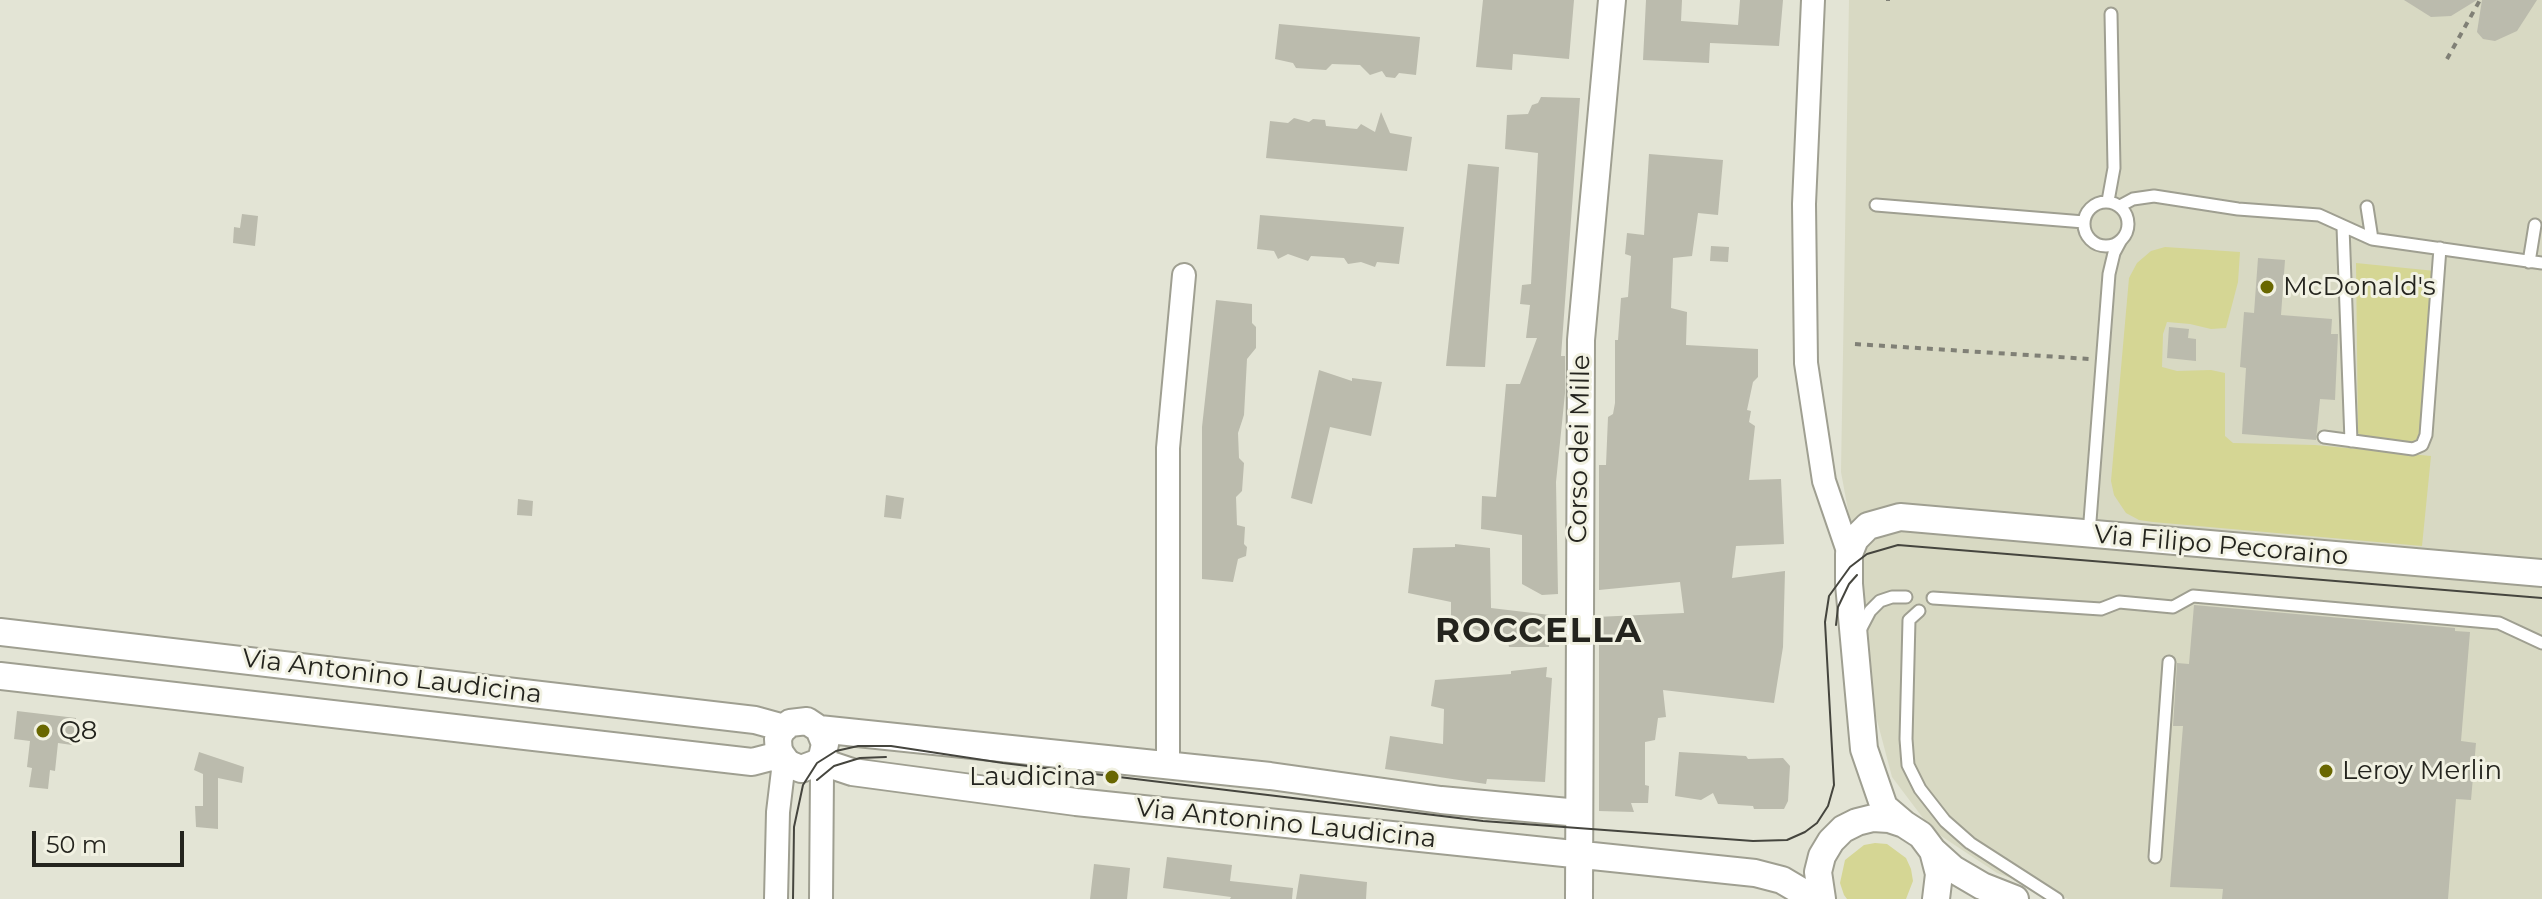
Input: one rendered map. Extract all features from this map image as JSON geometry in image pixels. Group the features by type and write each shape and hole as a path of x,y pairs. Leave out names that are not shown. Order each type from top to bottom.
{"street":[{"name":"Corso dei Mille","path":"1579,899 1581,340 1612,0"},
{"path":"1813,0 1804,204 1806,363 1824,481 1849,554 1864,749 1861,787 1843,829"},
{"path":"1168,765 1168,448 1184,275"},
{"name":"Via Filipo Pecoraino","path":"1849,554 1855,539 1868,526 1900,517 2542,573"},
{"name":"Via Antonino Laudicina","path":"0,632 755,720 782,748 752,762 0,676"},
{"path":"776,899 782,748 794,722 803,721 819,729 825,744 818,762 822,774 821,899"},
{"name":"Via Antonino Laudicina","path":"819,729 1270,776 1441,800 1579,813"},
{"path":"782,748 801,769 818,762"},
{"path":"1864,749 1884,807 1921,835 1933,851 1963,875 2015,899"},
{"name":"Via Antonino Laudicina","path":"818,762 855,772 1076,802 1755,873"},
{"path":"1822,899 1818,872 1822,856 1843,829 1873,818 1904,824"},
{"path":"1933,851 1939,874 1936,899"},
{"path":"1755,873 1783,871 1822,856"},
{"path":"1755,873 1782,880 1814,899"}],"lane":[{"path":"2108,201 2114,168 2111,14"},
{"path":"2123,209 2133,199 2154,196 2238,209 2319,215 2372,239 2536,262 2535,225"},
{"path":"2233,196 2238,209"},
{"path":"2089,535 2109,274 2114,253 2129,227 2123,209 2108,201 2089,209 2084,222 2087,235 2099,245 2109,274"},
{"path":"1876,205 2084,222"},
{"path":"2367,207 2372,239"},
{"path":"2343,227 2351,441"},
{"path":"2099,245 2107,246 2121,240"},
{"path":"2324,437 2413,449 2422,445 2426,435 2440,248"},
{"path":"1933,598 2101,609 2119,602 2173,607 2193,596 2499,623 2542,643"},
{"path":"1854,640 1870,611 1880,601 1906,597"},
{"path":"1919,611 1909,620 1907,642 1908,765 1920,789 1953,828 1970,843 2057,899"},
{"path":"2155,857 2169,662"}],"path":[{"path":"2447,59 2480,0"},
{"path":"1855,344 2092,359"}],"shaded area":[{"path":"1849,0 2542,0 2542,899 2068,899 1997,873 1932,830 1892,777 1873,705 1866,608 1841,472"}],"green space":[{"path":"2165,247 2240,252 2238,282 2226,328 2211,329 2167,322 2163,334 2162,367 2177,371 2211,370 2225,373 2225,436 2233,443 2315,445 2431,456 2422,546 2153,522 2139,520 2126,513 2114,495 2111,481 2129,278 2137,263 2151,251"},
{"path":"2356,263 2435,271 2420,435 2413,443 2363,437 2358,433"},
{"path":"1887,844 1906,858 1913,881 1906,899 1847,899 1844,895 1840,883 1845,860 1864,845"}],"building":[{"path":"1483,0 1574,0 1569,59 1513,54 1512,70 1476,67"},
{"path":"1646,0 1682,0 1681,21 1738,25 1740,0 1783,0 1779,46 1710,43 1709,63 1643,60"},
{"path":"2404,0 2477,0 2451,16 2431,17"},
{"path":"2482,0 2537,0 2517,31 2495,41 2483,39 2477,32"},
{"path":"1279,24 1420,37 1416,75 1399,73 1395,78 1386,77 1382,71 1370,75 1360,65 1332,64 1326,70 1296,68 1293,63 1275,59"},
{"path":"1541,97 1580,98 1561,356 1565,356 1565,393 1556,482 1558,594 1542,595 1522,584 1522,535 1481,529 1482,496 1496,497 1506,384 1520,384 1537,338 1526,338 1530,305 1520,304 1522,285 1531,284 1538,153 1505,149 1507,115 1528,114"},
{"path":"1381,112 1390,133 1412,137 1407,171 1266,158 1270,121 1288,123 1294,118 1309,122 1313,119 1325,120 1326,126 1357,129 1361,124 1375,132"},
{"path":"1649,154 1723,160 1718,215 1698,213 1692,256 1673,258 1671,308 1687,312 1686,345 1758,349 1758,377 1753,382 1747,410 1751,411 1749,422 1755,426 1749,480 1781,479 1784,544 1736,546 1732,578 1785,571 1783,647 1774,703 1663,690 1666,717 1658,718 1655,740 1645,742 1648,803 1631,803 1634,812 1599,811 1599,627 1596,626 1596,617 1684,613 1680,582 1599,590 1599,465 1606,465 1608,417 1613,414 1615,403 1615,340 1618,340 1621,298 1628,297 1631,256 1625,254 1627,233 1644,235"},
{"path":"1468,164 1499,167 1485,367 1446,366"},
{"path":"242,214 258,216 255,246 233,243 234,227 240,228"},
{"path":"1260,215 1404,227 1399,264 1377,262 1375,267 1361,262 1348,264 1344,258 1311,256 1308,261 1288,254 1278,259 1274,251 1257,249"},
{"path":"1711,246 1729,247 1728,262 1710,261"},
{"path":"2258,258 2285,260 2281,315 2332,319 2331,334 2338,334 2335,400 2320,399 2316,440 2242,434 2246,368 2240,367 2244,312 2254,313"},
{"path":"1216,300 1252,304 1252,323 1256,327 1256,348 1247,359 1244,415 1238,433 1239,458 1244,463 1242,491 1236,497 1237,525 1245,527 1244,544 1247,547 1246,556 1238,559 1233,582 1202,579 1202,427"},
{"path":"2169,327 2189,329 2188,338 2196,339 2196,361 2167,358"},
{"path":"1319,370 1352,381 1352,378 1382,382 1371,436 1330,427 1312,504 1291,498"},
{"path":"886,495 904,498 901,519 884,517"},
{"path":"518,499 533,501 532,516 517,515"},
{"path":"1455,544 1490,548 1491,608 1550,615 1549,647 1509,647 1508,642 1451,620 1451,602 1408,593 1413,548 1455,547"},
{"name":"Leroy Merlin","path":"2194,605 2455,628 2455,631 2470,632 2461,741 2476,743 2471,800 2456,799 2448,899 2222,899 2223,889 2170,887 2183,726 2173,726 2177,663 2189,664"},
{"path":"1547,667 1546,677 1552,678 1545,782 1487,779 1486,784 1385,769 1390,736 1443,744 1444,709 1431,706 1435,680 1511,674 1511,671"},
{"path":"17,711 76,718 72,745 58,743 55,771 50,770 48,789 29,787 32,768 27,767 30,741 14,739"},
{"path":"199,752 244,767 242,783 218,778 218,829 196,827 195,806 203,806 203,774 194,770"},
{"path":"1679,752 1746,756 1748,759 1783,758 1790,766 1788,801 1784,809 1754,809 1753,806 1718,804 1713,793 1701,800 1675,796"},
{"path":"1167,857 1232,865 1230,881 1293,888 1292,899 1230,899 1163,888"},
{"path":"1094,864 1130,868 1127,899 1090,899"},
{"path":"1300,874 1367,882 1366,899 1296,899"}],"tram line":[{"path":"793,899 794,827 803,785 817,763 836,751 858,746 891,746 1003,763 1483,821 1753,841 1787,840 1817,823 1828,806 1834,785 1825,622 1829,596 1850,567 1867,554 1898,545 2542,598"},
{"path":"1836,625 1838,607 1857,575"},
{"path":"817,780 834,766 860,758 886,757"}],"place":[{"name":"McDonald's","path":"2267,287"},
{"name":"Q8","path":"43,731"},
{"name":"Leroy Merlin","path":"2326,771"},
{"name":"Laudicina","path":"1112,777"}],"district":[{"name":"ROCCELLA","path":"1539,632"}]}
